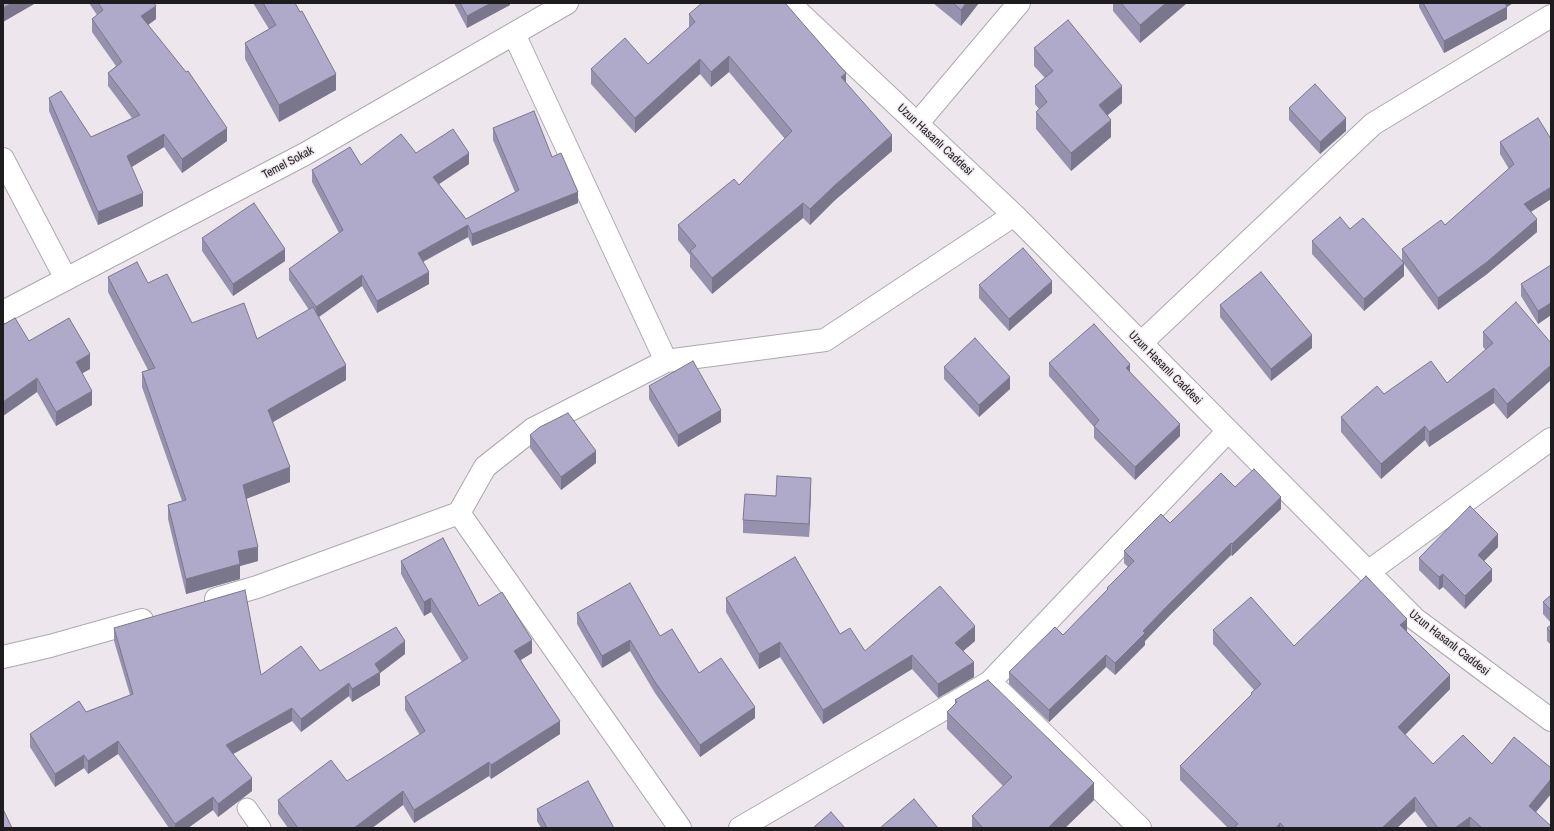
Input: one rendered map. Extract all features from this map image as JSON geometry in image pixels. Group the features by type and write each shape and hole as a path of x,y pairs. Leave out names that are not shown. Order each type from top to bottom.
{"street":[{"name":"Temel Sokak","path":"3,312 305,154 567,3"},
{"name":"Uzun Hasanlı Caddesi","path":"790,3 1014,215 1415,619 1551,720"},
{"path":"917,124 1019,3"},
{"path":"1141,343 1373,124 1551,16"},
{"path":"514,34 666,361"},
{"path":"3,159 66,279"},
{"path":"196,605 257,587 459,513 485,468 533,429 666,361 825,340 1014,215"},
{"path":"740,828 990,682 1228,431"},
{"path":"1368,572 1551,439"},
{"path":"459,513 680,828"},
{"path":"3,657 50,646 158,616"},
{"path":"990,682 1140,828"}],"lane":[{"path":"247,808 261,828"}],"building":[{"path":"3,3 12,3 3,8"},
{"path":"98,3 154,3 156,6 141,16 186,72 188,71 227,128 182,159 164,134 127,156 143,193 98,212 49,98 61,91 91,137 140,115 108,73 122,62 92,19 103,10"},
{"path":"263,3 295,3 300,12 302,11 336,74 279,105 245,43 276,25"},
{"path":"460,3 491,3 467,16"},
{"path":"702,3 785,3 846,73 841,77 892,135 810,209 803,203 712,278 690,251 696,246 678,225 734,179 739,185 792,131 729,56 711,72 700,59 635,118 591,69 625,38 648,64 695,22 689,14"},
{"path":"953,3 966,3 961,10"},
{"path":"1121,3 1166,3 1140,25"},
{"path":"1423,3 1505,3 1507,7 1444,41"},
{"path":"1068,20 1122,86 1099,105 1111,120 1071,153 1036,112 1047,102 1035,86 1053,71 1034,48"},
{"path":"1315,84 1346,118 1320,142 1289,108"},
{"path":"534,111 552,157 561,153 578,192 472,234 468,225 418,253 429,272 377,301 362,275 316,307 289,269 343,230 312,170 350,147 361,165 401,134 416,153 453,129 469,153 433,177 466,219 519,190 493,128"},
{"path":"1538,118 1551,139 1551,187 1524,204 1537,219 1487,262 1438,298 1402,249 1441,220 1445,225 1514,164 1500,142"},
{"path":"254,203 285,249 233,284 202,238"},
{"path":"1340,217 1350,229 1363,218 1404,263 1364,299 1312,241"},
{"path":"1023,248 1052,281 1009,319 979,285"},
{"path":"137,262 148,283 167,274 192,323 244,303 257,339 313,307 346,365 268,410 290,467 243,485 258,547 238,551 240,564 186,579 168,505 186,500 142,372 155,368 108,277"},
{"path":"1551,265 1551,303 1538,311 1521,284"},
{"path":"1261,272 1312,335 1271,369 1220,305"},
{"path":"1516,302 1551,343 1551,365 1507,404 1494,388 1429,432 1425,426 1381,464 1341,417 1377,386 1384,394 1431,361 1447,383 1493,343 1483,332"},
{"path":"15,318 29,341 69,318 90,354 76,362 92,391 56,412 37,378 3,402 3,325"},
{"path":"1094,324 1130,364 1126,368 1180,424 1135,467 1094,426 1099,420 1049,363"},
{"path":"975,338 1010,377 979,405 944,367"},
{"path":"693,361 721,410 678,435 649,386"},
{"path":"568,413 596,451 561,477 530,435 540,427"},
{"path":"1254,469 1281,497 1232,544 1231,543 1170,603 1143,631 1145,633 1115,663 1106,655 1049,710 1009,672 1055,627 1063,635 1108,589 1107,588 1134,561 1124,551 1161,514 1170,523 1221,473 1235,487"},
{"path":"777,476 811,478 809,524 743,520 745,494 776,496"},
{"path":"1470,506 1498,534 1478,555 1492,569 1465,596 1443,574 1439,577 1419,558"},
{"path":"443,538 479,606 502,592 532,640 514,651 560,721 491,765 489,762 414,810 403,791 354,828 298,828 278,800 331,760 347,781 425,731 405,697 468,658 431,598 424,602 401,561"},
{"path":"795,557 840,634 850,628 865,651 940,586 975,626 955,643 974,662 938,684 912,655 823,710 780,642 759,654 726,598"},
{"path":"1366,576 1407,619 1400,625 1450,675 1398,727 1433,764 1463,735 1492,764 1514,737 1551,768 1551,779 1529,806 1551,826 1551,828 1482,828 1470,817 1455,828 1438,828 1415,797 1382,828 1285,828 1280,823 1276,828 1234,828 1238,824 1180,766 1261,684 1213,630 1251,597 1294,646"},
{"path":"630,583 660,636 672,629 699,673 721,658 755,707 700,745 655,682 630,640 602,656 577,613"},
{"path":"245,590 261,675 301,646 320,671 396,627 405,641 375,664 380,672 352,689 349,683 301,719 292,708 226,745 252,778 218,804 213,797 175,824 118,741 88,761 84,755 55,774 30,734 79,701 86,712 133,694 114,628"},
{"path":"1551,595 1551,610 1543,602"},
{"path":"1551,625 1551,633 1547,628"},
{"path":"988,680 1094,783 1048,828 983,828 972,816 1012,777 947,712 957,702 955,700"},
{"path":"588,781 614,828 547,828 537,809"},
{"path":"914,799 938,828 880,828"},
{"path":"3,809 12,828 3,828"},
{"path":"831,812 845,828 813,828"}]}
